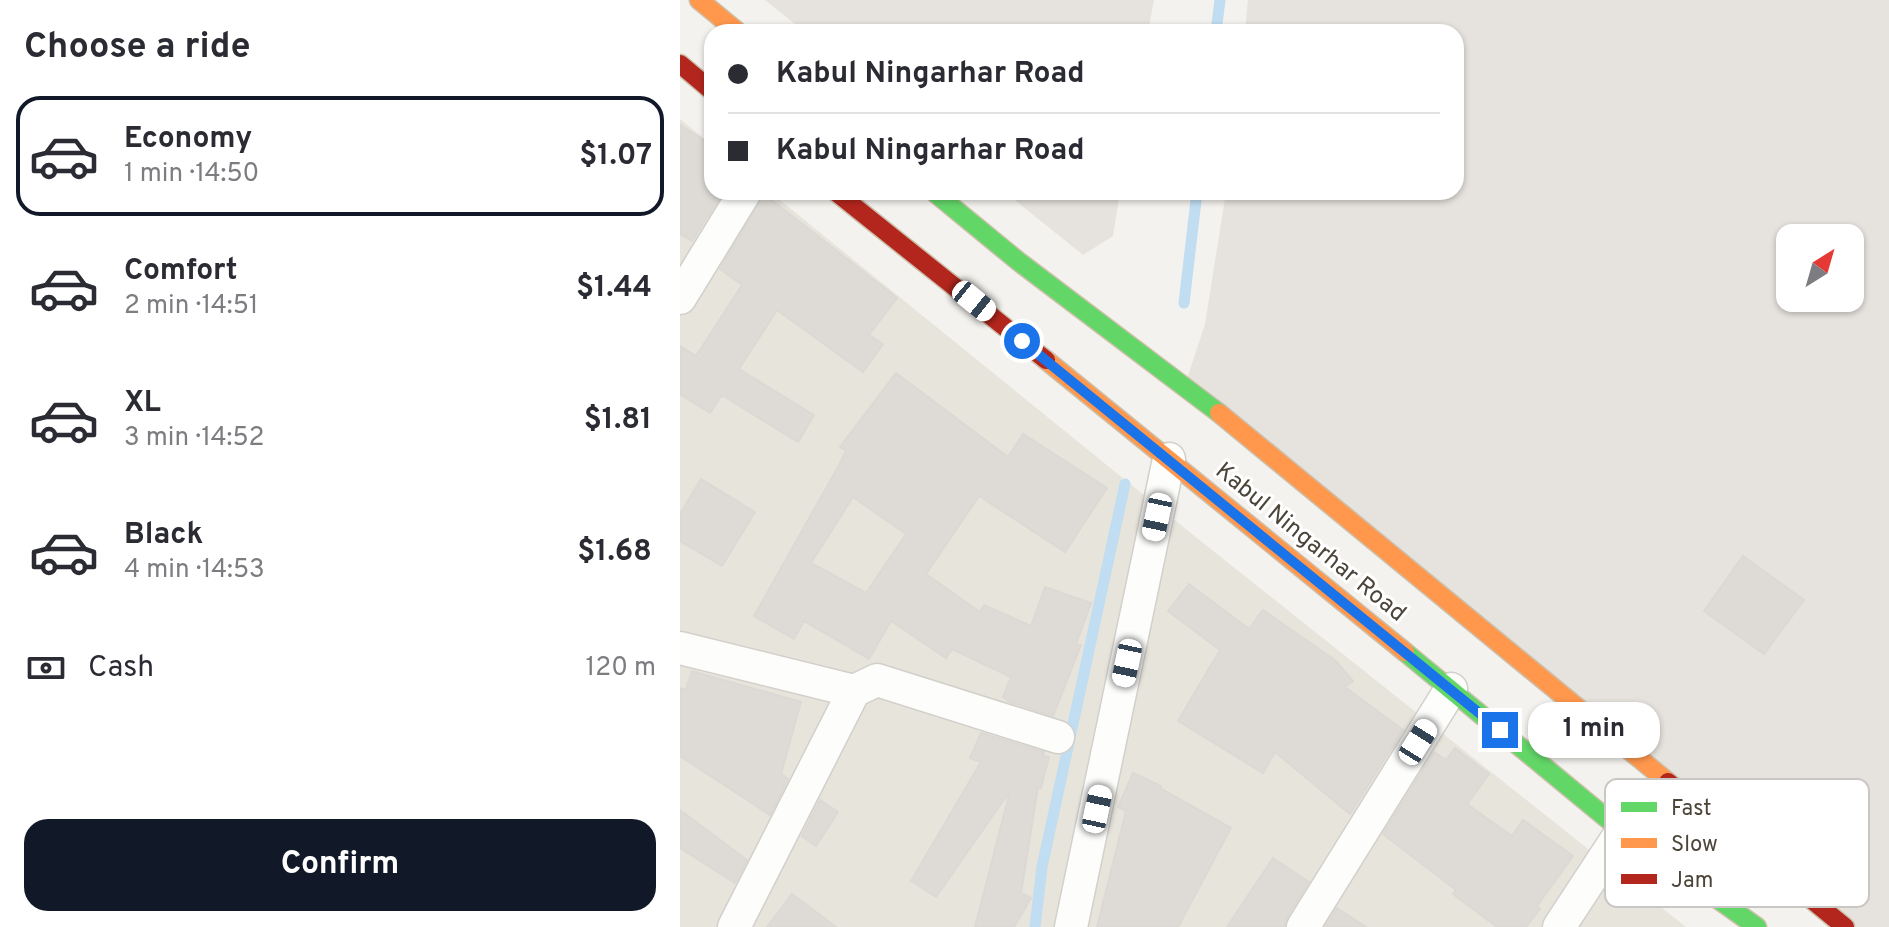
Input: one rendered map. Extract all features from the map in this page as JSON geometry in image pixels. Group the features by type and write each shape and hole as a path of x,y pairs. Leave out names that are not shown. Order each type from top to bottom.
{"highway":[{"path":"699,0 728,24"},
{"name":"Kabul Ningarhar Road","path":"846,200 1169,459 1605,817"},
{"name":"Kabul Ningarhar Road","path":"944,200 1018,261 1185,385 1665,779"},
{"name":"Kabul Ningarhar Road","path":"1729,907 1757,927"},
{"name":"Kabul Ningarhar Road","path":"1821,907 1845,927"}],"street":[{"path":"680,298 740,200"},
{"path":"1071,927 1169,459"},
{"path":"680,648 854,691"},
{"path":"734,927 854,691 877,680 1058,737"},
{"path":"1303,927 1451,689"},
{"path":"1559,927 1605,857"}],"shaded area":[{"path":"765,0 1154,0 1150,24 795,24"},
{"path":"1248,0 1889,0 1889,927 1845,927 1821,907 1869,907 1869,779 1665,779 1185,385 1205,324 1225,200 1464,200 1464,24 1246,24"},
{"path":"680,119 704,138 704,200 780,200 1187,530 1605,863 1605,907 1661,907 1686,927 680,927"},
{"path":"1015,200 1119,200 1113,236 1083,255"}],"building":[{"path":"680,125 704,140 704,200 718,200 692,241 680,234"},
{"path":"760,200 772,200 897,298 869,335 883,344 863,372 777,310 739,369 814,415 798,442 722,395 710,413 680,394 680,346 696,356 742,285 720,269"},
{"path":"896,373 1008,457 1023,434 1107,488 1065,552 979,496 926,574 980,612 984,605 1031,626 1045,587 1091,603 1076,644 1081,645 1053,716 1003,697 1011,677 952,649 946,658 891,621 869,659 804,621 794,639 754,616 838,467 846,451 840,447","holes":["853,497 906,534 866,593 811,563"]},
{"path":"701,479 755,512 722,566 680,541 680,514"},
{"path":"1743,556 1804,600 1764,654 1704,611"},
{"path":"1189,584 1249,629 1263,610 1336,661 1353,681 1345,687 1403,730 1350,814 1275,752 1263,773 1178,721 1220,650 1168,611"},
{"path":"692,671 801,702 781,774 788,779 770,815 680,756 680,688 686,690"},
{"path":"981,733 1044,752 1043,756 1049,757 1041,788 1038,787 1021,893 1031,898 1014,927 975,927 1010,791 936,897 911,881 981,762 970,758"},
{"path":"1455,748 1489,774 1467,804 1512,836 1523,820 1573,856 1537,906 1540,909 1526,927 1497,927 1453,894 1456,890 1383,834 1434,752 1446,760"},
{"path":"1133,773 1231,828 1178,927 1097,927 1126,811 1118,807"},
{"path":"820,800 838,812 816,846 802,836"},
{"path":"680,810 747,860 735,883 680,848"},
{"path":"1273,858 1309,882 1284,927 1227,927"},
{"path":"792,894 836,927 767,927"},
{"path":"1337,908 1366,927 1325,927"}],"waterway":[{"path":"1217,24 1220,0"},
{"path":"1184,303 1196,200"},
{"path":"1035,927 1042,867 1125,484"}],"traffic: fast":[{"path":"944,200 1018,261 1219,413"},
{"path":"1405,652 1605,817"},
{"path":"1729,907 1757,927"}],"traffic: slow":[{"path":"699,0 728,24"},
{"path":"1046,360 1405,652"},
{"path":"1219,413 1664,779"}],"traffic: jam":[{"path":"680,64 704,84"},
{"path":"846,200 1046,360"},
{"path":"1821,907 1845,927"}],"route":[{"path":"1022,341 1500,730"}]}
